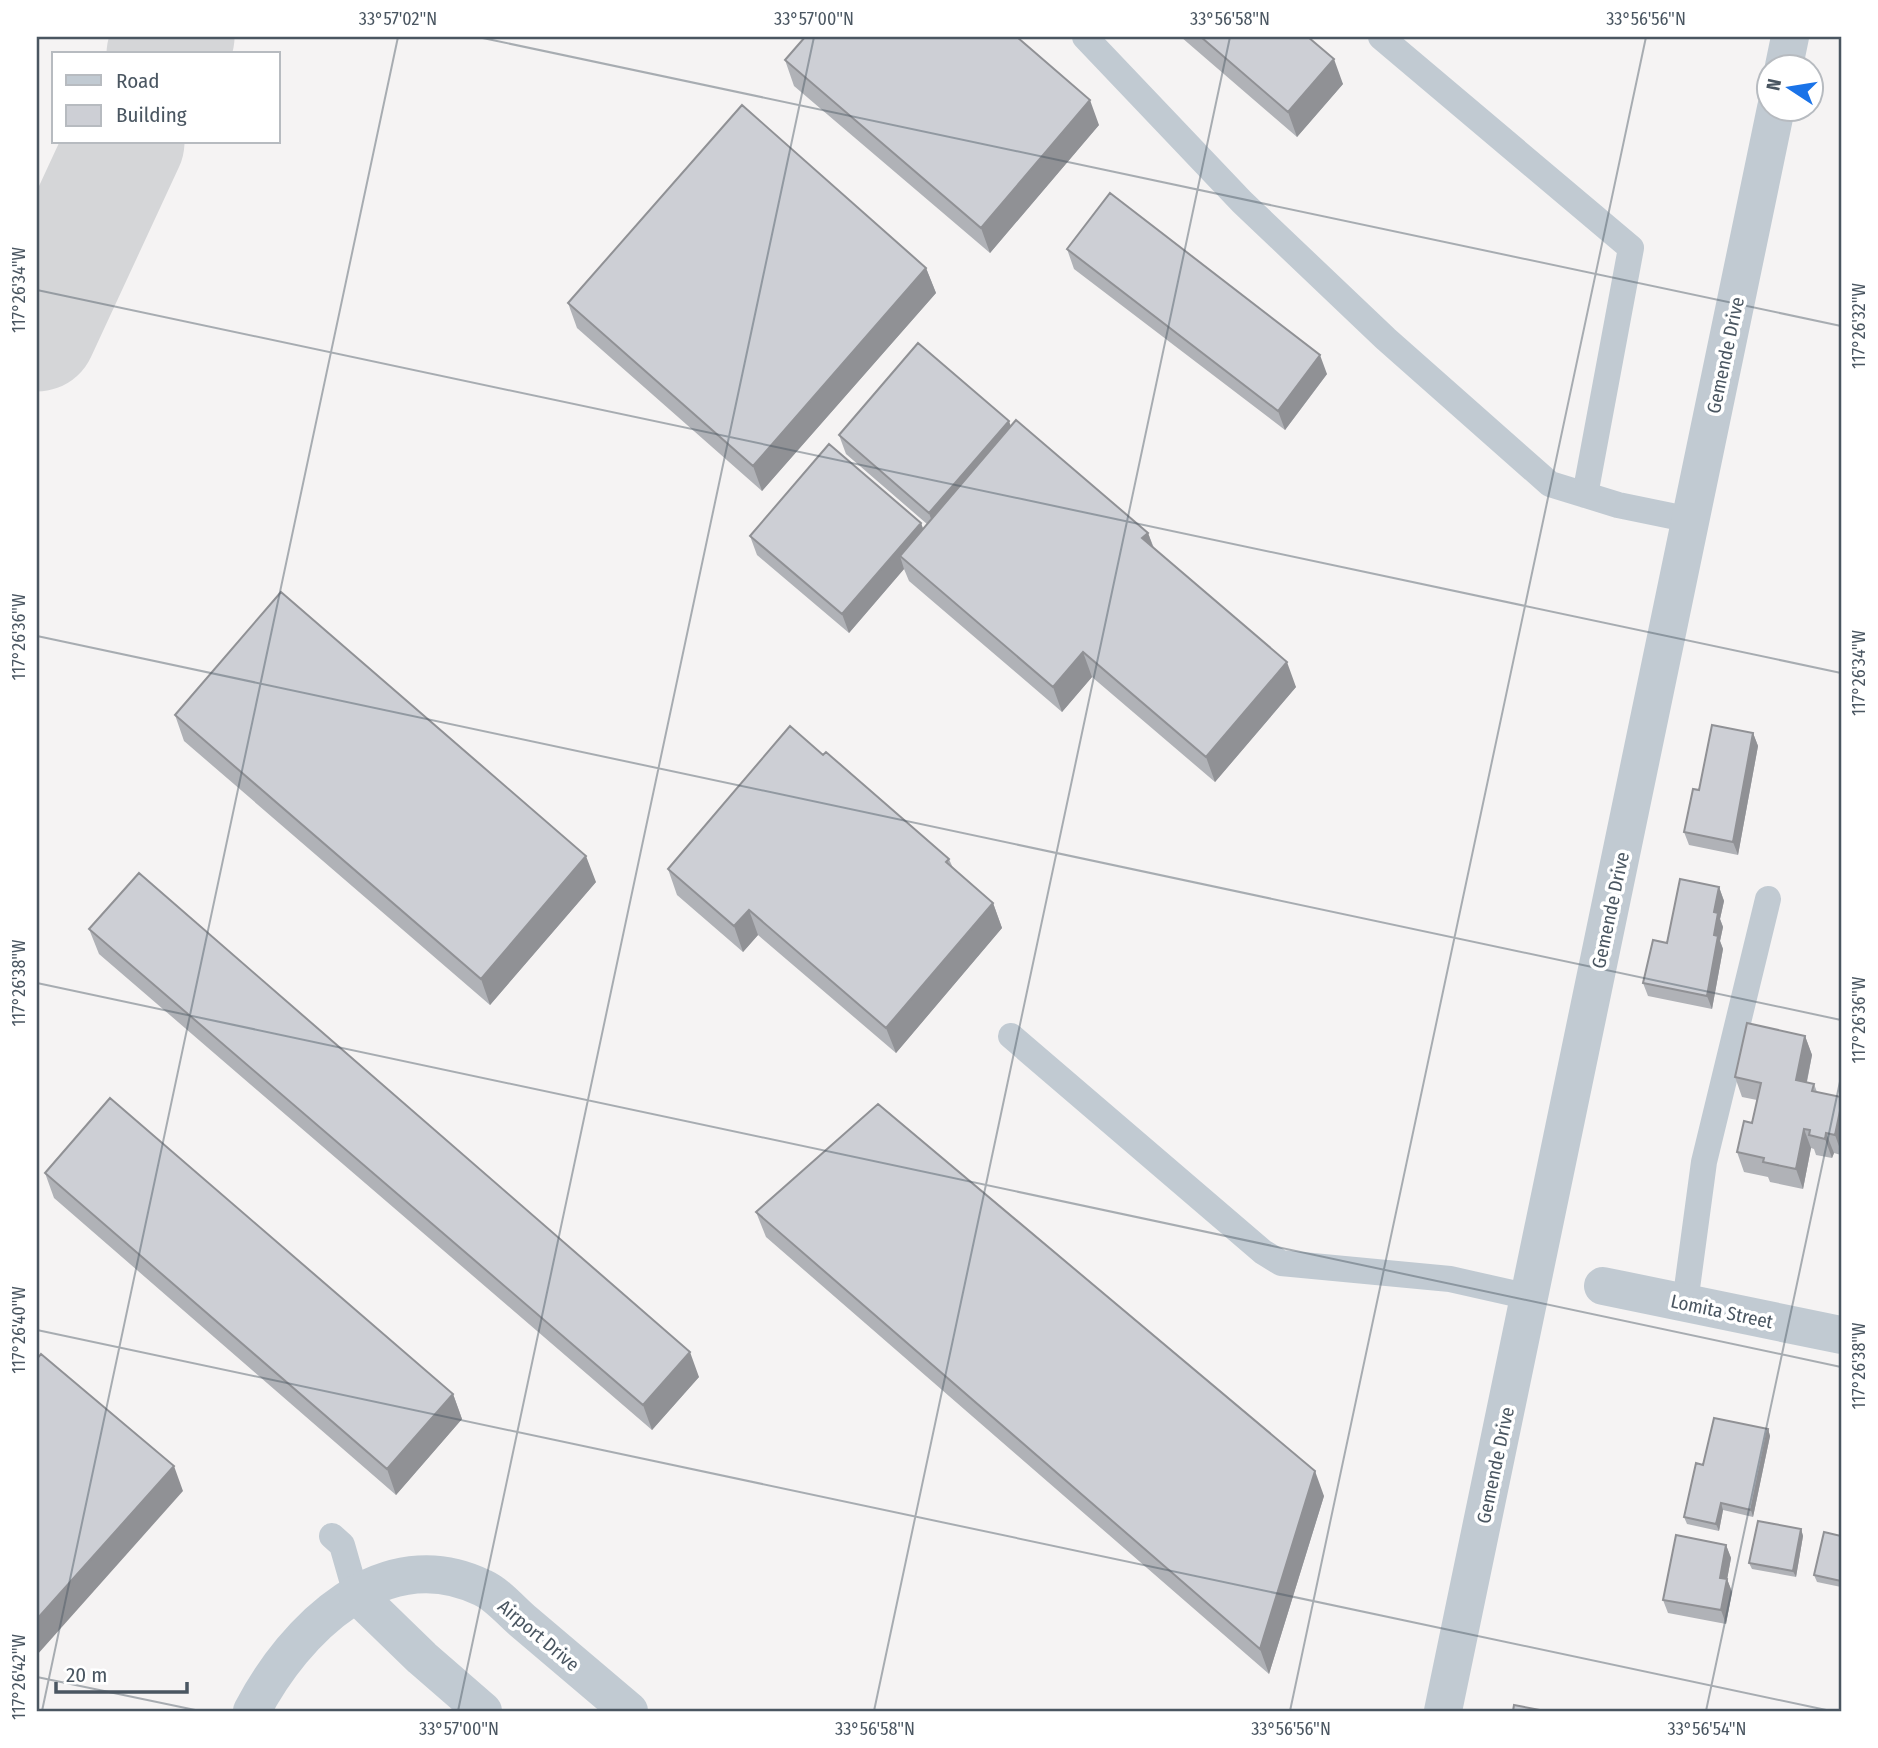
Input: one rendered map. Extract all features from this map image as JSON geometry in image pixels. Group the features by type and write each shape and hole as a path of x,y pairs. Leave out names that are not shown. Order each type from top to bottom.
{"street":[{"name":"Gemende Drive","path":"1443,1711 1773,122"},
{"name":"Lomita Street","path":"1603,1286 1841,1335"},
{"name":"Airport Drive","path":"356,1594 403,1574 440,1573 484,1588 629,1711"},
{"path":"252,1711 267,1682 302,1637 331,1610 356,1594 422,1658 483,1711"}],"lane":[{"path":"1085,37 1242,202 1386,339 1550,484 1618,505 1691,520"},
{"path":"1381,37 1631,248 1585,495"},
{"path":"1685,1303 1704,1162 1768,899"},
{"path":"1012,1036 1263,1252 1281,1263 1450,1279 1530,1297"},
{"path":"332,1536 342,1545 356,1594"}],"building":[{"path":"805,37 1017,37 1090,100 981,228 785,60"},
{"path":"1201,37 1308,37 1334,59 1288,112"},
{"path":"742,105 926,268 753,466 568,303"},
{"path":"1110,193 1320,355 1278,411 1067,249"},
{"path":"918,343 1009,421 929,513 839,435"},
{"path":"1016,420 1148,533 1142,538 1287,662 1206,757 1083,652 1053,687 900,556"},
{"path":"829,444 921,523 842,614 750,536"},
{"path":"281,592 586,856 481,979 175,715"},
{"path":"1712,725 1753,733 1733,842 1684,832 1693,789 1699,790"},
{"path":"790,726 823,755 826,752 949,859 946,862 993,903 886,1028 749,910 734,926 668,869"},
{"path":"139,873 690,1352 643,1405 89,929"},
{"path":"1680,879 1719,887 1714,912 1718,913 1714,935 1718,936 1707,996 1643,983 1653,940 1667,943"},
{"path":"1747,1023 1805,1036 1796,1080 1814,1084 1812,1091 1841,1097 1835,1135 1826,1133 1825,1139 1809,1135 1810,1130 1804,1129 1796,1169 1763,1162 1764,1158 1737,1152 1744,1121 1752,1123 1761,1083 1735,1077"},
{"path":"110,1098 453,1394 387,1469 45,1173"},
{"path":"878,1104 1315,1471 1260,1649 756,1212"},
{"path":"41,1354 174,1466 37,1619 37,1359"},
{"path":"1714,1418 1768,1429 1751,1510 1721,1503 1716,1524 1684,1517 1696,1463 1703,1465"},
{"path":"1758,1521 1801,1529 1793,1571 1749,1563"},
{"path":"1824,1532 1841,1536 1841,1581 1814,1575"},
{"path":"1676,1535 1726,1545 1720,1578 1727,1579 1721,1610 1663,1600"},
{"path":"1514,1705 1545,1711 1513,1711"}],"taxiway":[{"path":"167,52 175,37"},
{"path":"37,332 124,144"}]}
